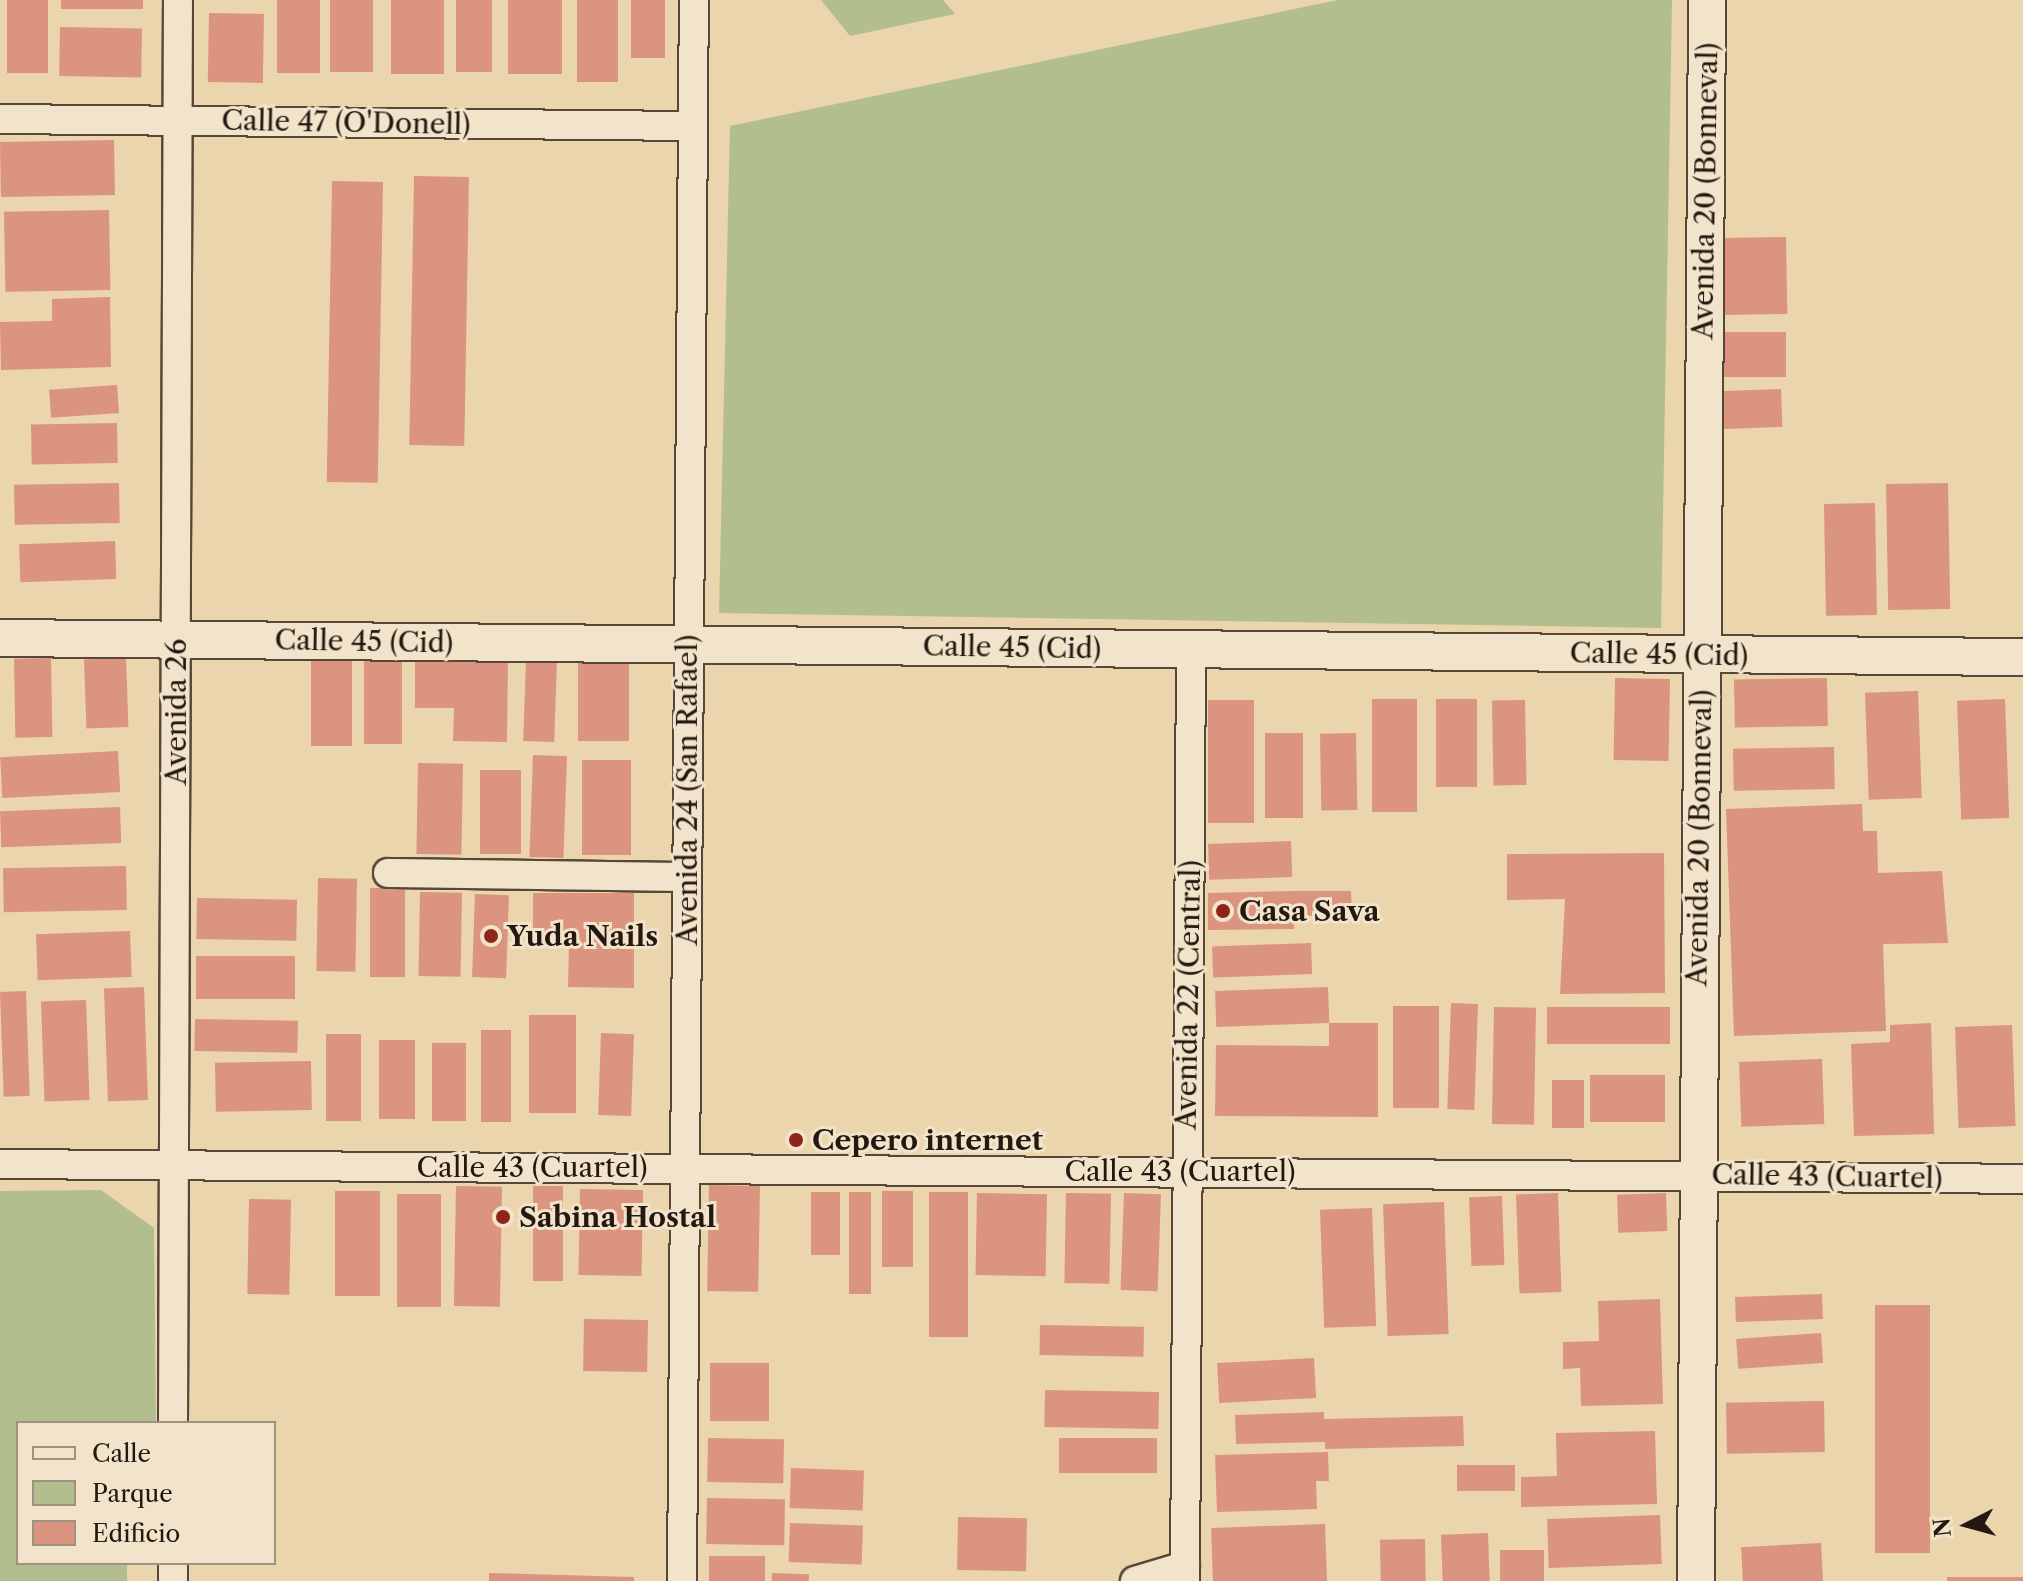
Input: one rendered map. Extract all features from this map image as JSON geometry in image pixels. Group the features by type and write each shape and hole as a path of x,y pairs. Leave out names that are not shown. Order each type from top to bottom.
{"street":[{"name":"Avenida 26","path":"173,1421 178,0"},
{"name":"Avenida 24 (San Rafael)","path":"682,1581 694,0"},
{"name":"Avenida 20 (Bonneval)","path":"1696,1581 1696,1174 1707,0"},
{"name":"Calle 47 (O'Donell)","path":"0,119 693,126"},
{"name":"Calle 45 (Cid)","path":"0,638 2023,657"},
{"name":"Avenida 22 (Central)","path":"1185,1574 1191,649"},
{"path":"388,873 686,877"},
{"name":"Calle 43 (Cuartel)","path":"0,1164 1696,1174 2023,1179"},
{"path":"1135,1581 1185,1574"}],"green space":[{"path":"821,0 943,0 955,14 850,36"},
{"path":"1338,0 1672,0 1661,628 719,613 730,126"},
{"path":"101,1190 154,1228 156,1421 16,1421 16,1565 127,1565 127,1581 0,1581 0,1191"}],"building":[{"path":"7,0 48,0 48,73 7,73"},
{"path":"61,0 143,0 143,9 61,9"},
{"path":"277,0 320,0 320,73 277,73"},
{"path":"330,0 373,0 373,72 330,72"},
{"path":"391,0 444,0 444,74 391,74"},
{"path":"456,0 492,0 492,72 456,72"},
{"path":"508,0 562,0 562,74 508,74"},
{"path":"577,0 618,0 618,82 577,82"},
{"path":"631,0 665,0 665,58 631,58"},
{"path":"209,13 264,14 263,83 208,82"},
{"path":"60,27 142,28 141,77 59,76"},
{"path":"114,140 115,195 1,197 0,142"},
{"path":"414,176 469,177 464,446 409,445"},
{"path":"332,181 383,182 378,483 327,482"},
{"path":"109,210 110,290 5,292 4,212"},
{"path":"1786,237 1787,314 1723,315 1722,238"},
{"path":"110,297 111,367 1,370 0,322 52,321 52,299"},
{"path":"1721,332 1786,332 1786,377 1721,377"},
{"path":"117,385 119,413 51,418 49,390"},
{"path":"1781,389 1782,427 1724,429 1723,391"},
{"path":"117,423 118,463 32,464 31,425"},
{"path":"119,483 120,523 15,525 14,485"},
{"path":"1948,483 1950,609 1888,610 1886,484"},
{"path":"1875,503 1877,615 1826,616 1824,504"},
{"path":"115,541 116,579 20,582 19,544"},
{"path":"415,657 508,657 507,742 453,741 454,708 415,708"},
{"path":"51,658 52,737 15,738 14,659"},
{"path":"126,658 128,727 86,728 84,659"},
{"path":"364,658 402,658 402,744 364,744"},
{"path":"311,659 352,659 352,746 311,746"},
{"path":"526,660 557,661 554,742 523,741"},
{"path":"578,662 629,662 629,741 578,741"},
{"path":"1615,678 1670,679 1669,761 1614,760"},
{"path":"1827,678 1828,726 1735,728 1734,680"},
{"path":"1918,691 1922,798 1869,800 1865,693"},
{"path":"1372,699 1417,699 1417,812 1372,812"},
{"path":"1436,699 1477,699 1477,787 1436,787"},
{"path":"2005,699 2009,818 1961,820 1957,701"},
{"path":"1208,700 1254,700 1254,823 1208,823"},
{"path":"1525,700 1526,785 1493,786 1492,701"},
{"path":"1265,733 1303,733 1303,818 1265,818"},
{"path":"1356,733 1357,810 1321,811 1320,734"},
{"path":"1834,747 1835,789 1734,791 1733,749"},
{"path":"118,751 120,792 2,798 0,757"},
{"path":"533,755 567,756 563,858 529,857"},
{"path":"582,760 631,760 631,855 582,855"},
{"path":"418,763 463,764 461,855 416,854"},
{"path":"480,770 521,770 521,854 480,854"},
{"path":"1862,804 1863,831 1877,831 1878,873 1942,871 1948,943 1883,944 1886,1031 1734,1036 1726,809"},
{"path":"120,807 121,843 1,847 0,811"},
{"path":"1291,841 1292,877 1209,880 1208,844"},
{"path":"1664,853 1665,993 1560,994 1565,899 1507,900 1507,854"},
{"path":"126,866 127,910 4,912 3,868"},
{"path":"318,878 357,879 355,972 316,971"},
{"path":"370,888 405,888 405,977 370,977"},
{"path":"1351,891 1352,915 1294,916 1294,929 1208,930 1208,893"},
{"path":"420,892 462,893 461,977 419,976"},
{"path":"533,893 634,893 634,988 568,987 569,944 533,944"},
{"name":"Yuda Nails","path":"475,894 509,895 506,978 472,977"},
{"path":"197,898 297,900 296,941 196,939"},
{"path":"130,931 132,977 38,980 36,934"},
{"path":"1311,943 1312,974 1213,977 1212,946"},
{"path":"196,956 295,956 295,999 196,999"},
{"path":"144,987 148,1100 108,1101 104,988"},
{"path":"1328,987 1329,1023 1216,1027 1215,991"},
{"path":"26,991 30,1096 4,1097 0,992"},
{"path":"86,1000 89,1100 45,1102 41,1002"},
{"path":"1451,1003 1478,1004 1474,1110 1447,1109"},
{"path":"1393,1006 1439,1006 1439,1108 1393,1108"},
{"path":"1494,1007 1536,1008 1534,1125 1492,1124"},
{"path":"1547,1007 1670,1007 1670,1044 1547,1044"},
{"path":"529,1015 576,1015 576,1113 529,1113"},
{"path":"195,1019 298,1021 297,1053 194,1051"},
{"path":"1329,1023 1378,1023 1378,1117 1215,1116 1216,1045 1329,1046"},
{"path":"1931,1023 1934,1134 1854,1136 1851,1044 1890,1042 1890,1025"},
{"path":"2012,1025 2016,1126 1959,1128 1955,1027"},
{"path":"481,1030 511,1030 511,1122 481,1122"},
{"path":"601,1033 634,1034 631,1116 598,1115"},
{"path":"326,1034 361,1034 361,1121 326,1121"},
{"path":"379,1040 415,1040 415,1119 379,1119"},
{"path":"432,1043 466,1043 466,1121 432,1121"},
{"path":"1822,1059 1824,1124 1741,1127 1739,1062"},
{"path":"311,1061 312,1110 216,1112 215,1063"},
{"path":"1590,1075 1665,1075 1665,1122 1590,1122"},
{"path":"1552,1080 1584,1080 1584,1128 1552,1128"},
{"path":"709,1185 760,1186 758,1292 707,1291"},
{"path":"456,1186 502,1187 500,1307 454,1306"},
{"path":"533,1186 563,1186 563,1281 533,1281"},
{"path":"580,1189 643,1190 641,1276 578,1275"},
{"path":"335,1191 380,1191 380,1296 335,1296"},
{"path":"882,1191 913,1191 913,1267 882,1267"},
{"path":"811,1192 840,1192 840,1255 811,1255"},
{"path":"849,1192 871,1192 871,1294 849,1294"},
{"path":"929,1192 968,1192 968,1337 929,1337"},
{"path":"977,1193 1047,1194 1046,1276 976,1275"},
{"path":"1066,1193 1111,1194 1109,1284 1064,1283"},
{"path":"1124,1193 1161,1194 1158,1291 1121,1290"},
{"path":"1558,1193 1561,1292 1519,1293 1516,1194"},
{"path":"1666,1193 1667,1231 1618,1233 1617,1195"},
{"path":"397,1194 441,1194 441,1307 397,1307"},
{"path":"1502,1196 1504,1265 1471,1266 1469,1197"},
{"path":"249,1199 291,1200 289,1295 247,1294"},
{"path":"1444,1202 1449,1334 1388,1336 1383,1204"},
{"path":"1372,1208 1376,1326 1324,1328 1320,1210"},
{"path":"1822,1294 1823,1319 1736,1322 1735,1297"},
{"path":"1660,1299 1663,1404 1581,1406 1580,1368 1563,1369 1563,1342 1599,1341 1598,1301"},
{"path":"1875,1305 1930,1305 1930,1553 1875,1553"},
{"path":"584,1319 648,1320 647,1372 583,1371"},
{"path":"1040,1325 1144,1327 1143,1357 1039,1355"},
{"path":"1821,1333 1823,1363 1738,1369 1736,1339"},
{"path":"1314,1358 1316,1398 1219,1403 1217,1363"},
{"path":"710,1363 769,1363 769,1421 710,1421"},
{"path":"1045,1390 1159,1392 1158,1429 1044,1427"},
{"path":"1824,1401 1825,1452 1727,1454 1726,1403"},
{"path":"1324,1412 1324,1419 1463,1416 1464,1446 1325,1449 1325,1442 1236,1444 1235,1415"},
{"path":"1655,1431 1657,1504 1521,1507 1521,1477 1557,1476 1556,1433"},
{"path":"708,1438 784,1439 783,1483 707,1482"},
{"path":"1059,1438 1157,1438 1157,1473 1059,1473"},
{"path":"1328,1452 1329,1481 1316,1481 1317,1509 1217,1512 1215,1455"},
{"path":"1457,1465 1515,1465 1515,1491 1457,1491"},
{"path":"791,1468 864,1471 863,1511 790,1508"},
{"path":"707,1498 785,1499 784,1545 706,1544"},
{"path":"1660,1515 1662,1564 1549,1568 1547,1519"},
{"path":"958,1517 1027,1518 1026,1571 957,1570"},
{"path":"790,1523 863,1526 862,1565 789,1562"},
{"path":"1325,1524 1327,1581 1213,1581 1211,1528"},
{"path":"1488,1533 1490,1581 1443,1581 1441,1535"},
{"path":"1425,1539 1426,1581 1381,1581 1380,1540"},
{"path":"1821,1543 1823,1581 1743,1581 1741,1547"},
{"path":"1500,1550 1544,1550 1544,1581 1500,1581"},
{"path":"709,1556 765,1556 765,1581 709,1581"},
{"path":"489,1573 634,1577 634,1581 489,1581"},
{"path":"772,1573 809,1574 809,1581 772,1581"},
{"path":"1947,1577 2023,1577 2023,1581 1947,1581"}],"place":[{"name":"Casa Sava","path":"1223,911"},
{"name":"Yuda Nails","path":"491,936"},
{"name":"Cepero internet","path":"796,1140"},
{"name":"Sabina Hostal","path":"503,1217"}]}
